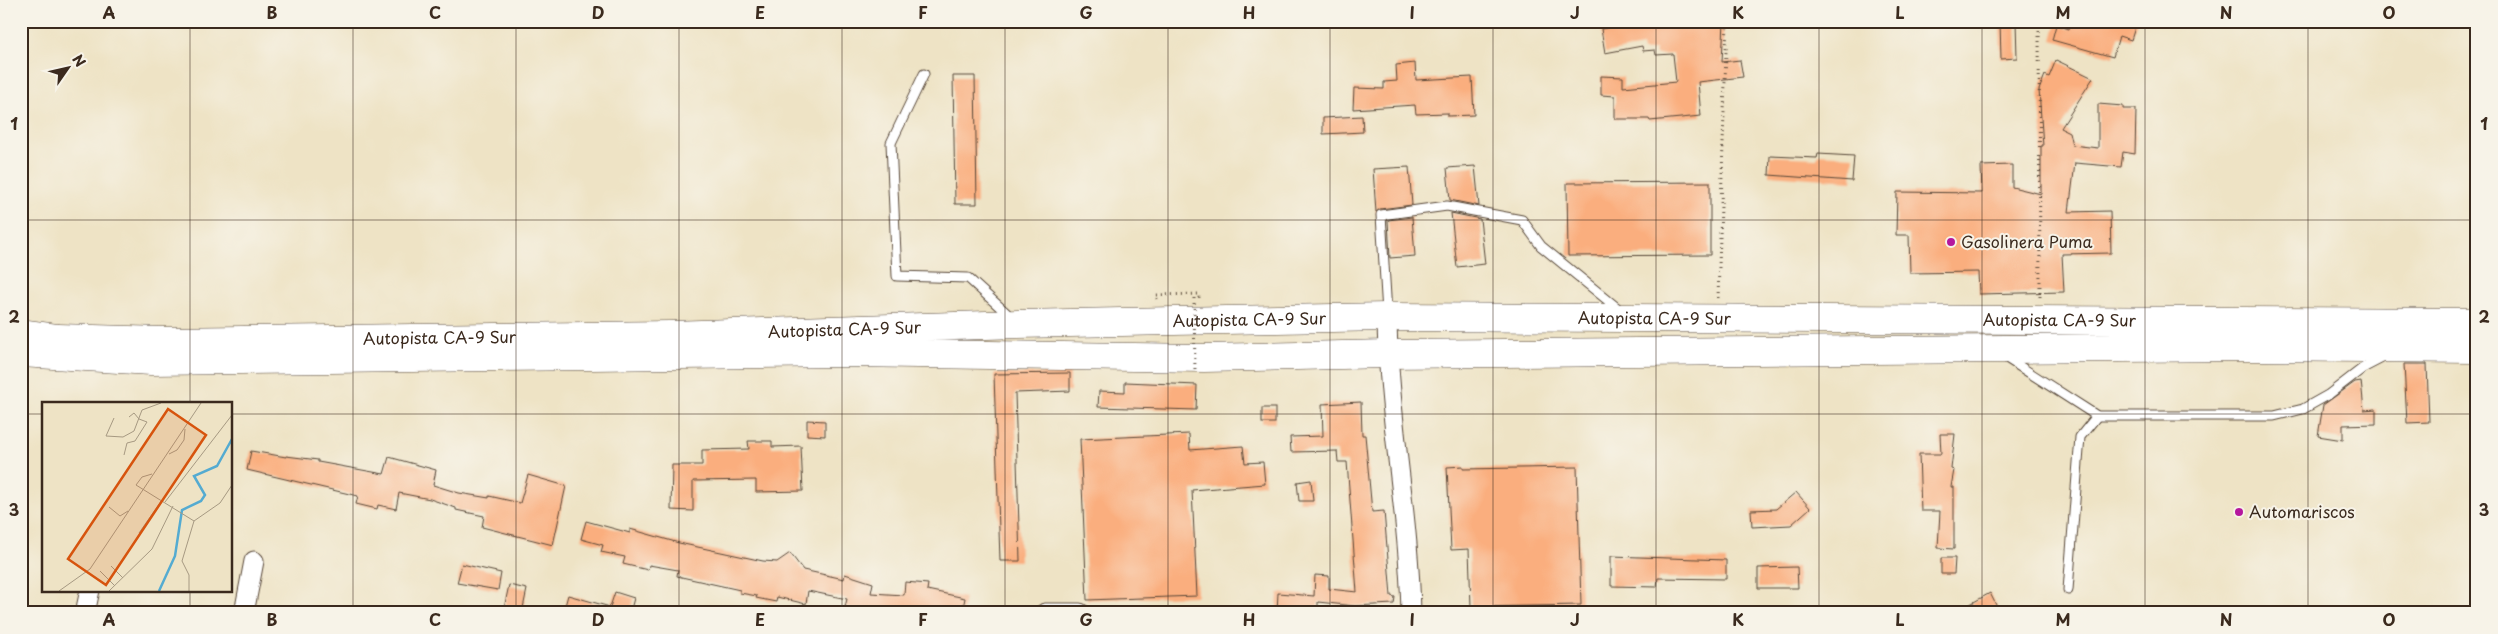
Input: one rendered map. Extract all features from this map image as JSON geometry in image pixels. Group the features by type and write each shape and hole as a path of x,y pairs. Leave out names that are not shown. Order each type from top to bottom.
{"highway":[{"name":"Autopista CA-9 Sur","path":"21,333 58,338 164,341 670,335 1018,324 1387,317 2477,322"},
{"name":"Autopista CA-9 Sur","path":"21,352 151,361 848,353 1204,358 1387,354 1994,350 2249,346 2477,349"}],"street":[{"path":"1387,317 1387,354 1410,562 1411,613"},
{"path":"244,613 254,561"},
{"path":"86,613 90,592"},
{"path":"1045,613 1080,613"}],"lane":[{"path":"924,74 891,143 897,276 968,278 1018,324"},
{"path":"1387,317 1381,215 1448,206 1522,220 1541,246 1629,318"},
{"path":"1994,350 2097,416 2274,416 2304,409 2328,395 2363,368 2392,353 2407,348"},
{"path":"2068,590 2080,438 2097,416"}],"path":[{"path":"1718,319 1727,21"},
{"path":"2039,21 2040,320"},
{"path":"1195,373 1194,298 1156,299 1156,295 1199,294"}],"building":[{"path":"1630,21 1724,21 1722,62 1740,60 1743,77 1698,82 1701,116 1650,121 1649,119 1615,119 1615,96 1601,95 1601,76 1623,77 1623,87 1676,82 1673,54 1656,55 1655,50 1643,51 1642,46 1605,53 1601,29 1631,24"},
{"path":"2000,21 2016,21 2017,58 2001,59"},
{"path":"2072,21 2137,21 2131,40 2119,36 2113,57 2052,40 2056,25 2069,29"},
{"path":"2056,60 2093,78 2061,128 2069,132 2072,145 2098,148 2098,104 2123,106 2123,109 2136,109 2135,154 2123,152 2121,167 2075,163 2069,212 2110,211 2111,253 2062,254 2064,292 1979,294 1978,272 1910,273 1909,235 1896,235 1897,192 1982,193 1981,166 2012,165 2012,187 2041,194 2041,146 2043,146 2039,90 2045,75 2049,77"},
{"path":"1415,63 1416,80 1472,77 1474,115 1448,116 1448,113 1416,114 1415,105 1353,109 1354,88 1384,89 1384,82 1397,81 1396,65"},
{"path":"953,76 975,76 977,204 955,204"},
{"path":"1362,116 1363,132 1323,134 1323,118"},
{"path":"1818,154 1854,156 1852,181 1769,175 1770,156 1817,158"},
{"path":"1475,166 1479,206 1450,200 1447,168"},
{"path":"1409,167 1412,205 1380,209 1376,212 1373,169"},
{"path":"1710,182 1710,255 1568,256 1567,183"},
{"path":"1451,213 1480,219 1485,264 1457,267"},
{"path":"1412,217 1415,256 1390,258 1388,220"},
{"path":"2404,364 2427,364 2429,422 2407,423"},
{"path":"1070,373 1070,391 1015,393 1020,561 1000,561 994,374"},
{"path":"2361,381 2364,410 2376,409 2376,424 2343,425 2343,440 2318,436 2323,405 2355,382"},
{"path":"1125,382 1197,385 1196,410 1098,407 1099,391 1125,392"},
{"path":"1361,402 1362,435 1365,435 1372,512 1384,511 1391,596 1395,597 1394,604 1355,606 1318,602 1318,613 1277,612 1278,593 1314,596 1315,575 1329,576 1329,589 1357,592 1347,462 1338,462 1337,451 1291,452 1290,437 1323,436 1322,404"},
{"path":"1262,408 1275,408 1275,423 1262,423"},
{"path":"807,420 825,421 825,436 807,435"},
{"path":"1189,434 1190,450 1243,446 1245,463 1263,462 1265,484 1192,490 1197,596 1087,600 1080,439"},
{"path":"1940,434 1955,434 1951,469 1954,470 1951,487 1954,487 1954,549 1938,548 1940,511 1921,511 1919,454 1941,454"},
{"path":"748,441 772,441 772,447 801,446 803,491 756,492 756,480 693,481 693,511 671,510 672,465 702,465 702,450 749,449"},
{"path":"251,451 318,460 318,462 384,474 389,457 436,470 433,485 459,493 489,498 489,496 520,503 528,475 566,486 553,545 482,527 484,516 456,510 456,508 430,499 399,493 396,509 378,505 377,509 356,504 358,496 247,470"},
{"path":"1463,466 1463,469 1577,467 1581,605 1471,607 1469,549 1451,550 1447,467"},
{"path":"1311,480 1313,501 1299,501 1297,482"},
{"path":"1796,492 1810,508 1791,525 1752,527 1751,510 1776,509"},
{"path":"586,521 630,533 630,529 679,543 763,561 777,562 790,553 803,570 844,579 845,574 873,583 871,593 904,595 905,582 928,584 927,590 965,598 962,613 874,613 845,607 847,599 808,591 806,604 777,597 776,602 756,598 757,596 740,593 740,590 677,576 678,570 649,565 648,570 623,564 625,557 601,552 603,545 581,539"},
{"path":"1611,556 1726,560 1726,579 1658,578 1657,587 1611,586"},
{"path":"1941,558 1955,558 1954,574 1941,574"},
{"path":"462,564 501,573 498,590 457,583"},
{"path":"1797,567 1798,588 1758,588 1758,568"},
{"path":"509,585 527,589 522,613 503,613"},
{"path":"615,592 634,598 630,613 563,613 568,595 610,607"},
{"path":"1990,593 2000,613 1954,613"}],"place":[{"name":"Gasolinera Puma","path":"1951,242"},
{"name":"Automariscos","path":"2239,512"}]}
